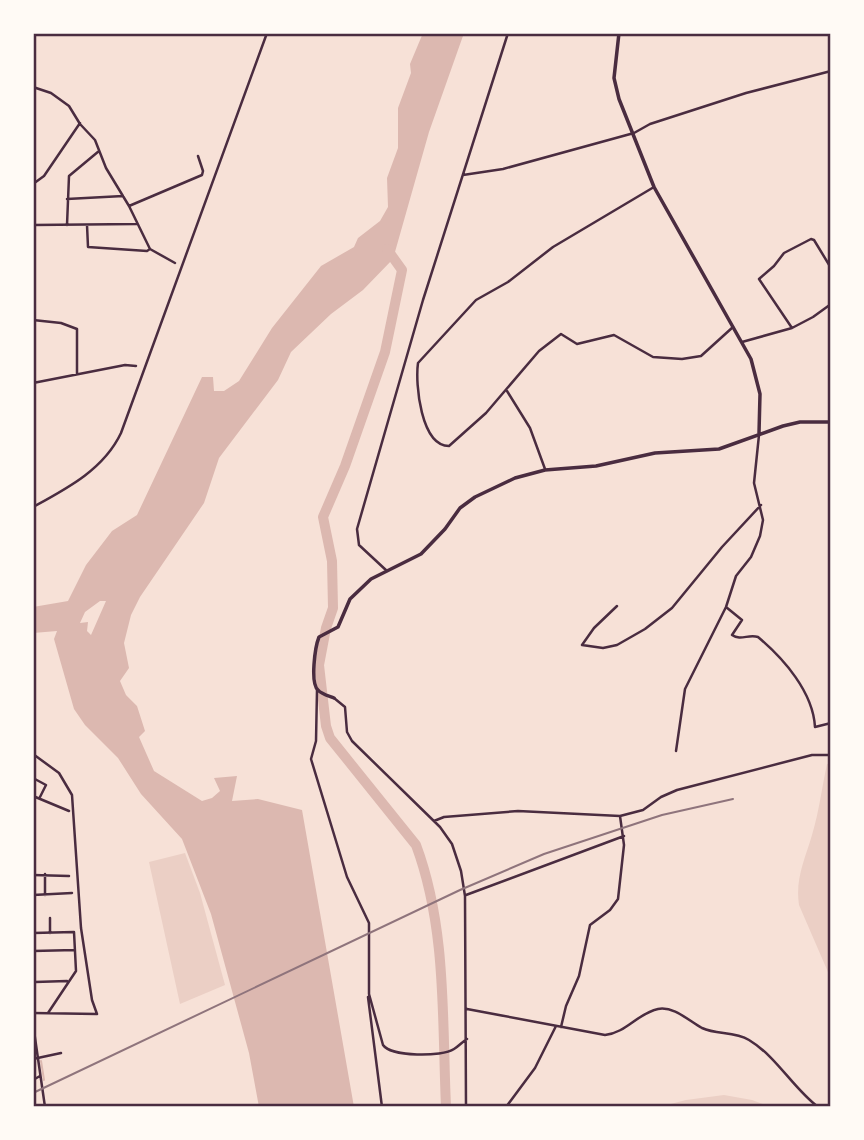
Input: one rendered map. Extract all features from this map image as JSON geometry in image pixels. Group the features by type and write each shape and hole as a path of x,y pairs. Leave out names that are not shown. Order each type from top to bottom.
{"street":[{"path":"33,507 99,465 112,450 121,433 267,33"},
{"path":"387,570 359,545 357,529 423,300 508,33"},
{"path":"619,33 614,78 619,99 654,187 742,342 753,363 758,383 759,433 754,483 763,520 760,536 751,557 736,576 726,607 685,689 676,751"},
{"path":"463,174 503,169 634,133 650,124 746,93 831,71"},
{"path":"33,87 51,93 74,111 79,123 94,140 106,168 150,249 175,263"},
{"path":"33,184 47,172 79,123"},
{"path":"67,225 69,176 99,151"},
{"path":"129,206 202,175 198,156"},
{"path":"654,187 553,247 508,282 476,300 418,363 418,391 427,428 435,440 443,446 449,446 507,391 539,351 561,334 576,344 614,335 653,357 682,359 701,356 733,327"},
{"path":"67,199 123,196"},
{"path":"33,225 137,224"},
{"path":"87,225 88,247 150,249"},
{"path":"792,328 759,279 784,253 811,239 831,268"},
{"path":"742,342 792,328 831,304"},
{"path":"33,320 61,323 77,329 77,374"},
{"path":"33,383 125,365 136,366"},
{"path":"507,391 530,428 545,470"},
{"path":"382,1107 368,1003 369,923 347,877 311,758 316,741 319,691 314,681 314,666 319,637 338,626 349,599 371,579 421,554 467,502 515,478 545,470 596,466 655,453 719,449 759,433 800,422 831,422"},
{"path":"617,606 594,628 582,645 603,648 617,645 672,608 761,505"},
{"path":"726,607 742,620 732,635 743,638 758,636 798,682 811,702 815,727 831,723"},
{"path":"319,691 345,707 347,732 352,741 435,821 452,844 461,871 465,896 466,1107"},
{"path":"33,754 59,773 72,795 81,928 92,1000 97,1014 33,1013"},
{"path":"435,821 444,817 518,811 620,816 637,813 660,797 677,790 812,755 831,755"},
{"path":"33,778 46,785 40,799"},
{"path":"33,796 69,811"},
{"path":"506,1107 535,1068 559,1027 579,976 590,925 610,910 618,899 624,836 620,816"},
{"path":"465,896 624,836"},
{"path":"45,874 45,895"},
{"path":"33,875 69,876"},
{"path":"33,895 72,893"},
{"path":"50,918 50,933"},
{"path":"33,933 74,932 76,971 48,1013"},
{"path":"33,951 75,950"},
{"path":"36,982 69,981"},
{"path":"369,994 381,1042 388,1051 405,1054 450,1051 467,1039"},
{"path":"467,1009 608,1035 656,1010 670,1010 706,1030 740,1036 752,1042 773,1058 800,1092 818,1107"},
{"path":"33,1024 45,1107"},
{"path":"36,1058 61,1054"},
{"path":"33,1080 40,1076"}],"shaded area":[{"path":"423,33 464,33 429,132 393,259 363,290 331,314 291,352 278,380 219,458 204,503 140,597 131,615 124,643 129,668 120,681 126,695 137,706 145,731 139,737 154,771 202,801 212,798 220,791 214,778 237,776 232,801 258,799 302,810 354,1107 259,1107 249,1053 211,914 182,839 141,794 118,758 85,725 74,709 54,639 57,631 33,633 33,607 68,601 86,565 112,531 137,515 202,377 213,377 214,391 224,391 239,381 272,328 321,266 354,247 358,238 380,221 388,207 387,178 398,148 398,108 411,73 410,64","holes":["100,601 106,601 91,635 87,631 88,622 80,623 85,612"]},
{"path":"831,763 831,979 799,905 798,886 827,764"},
{"path":"185,853 200,893 225,985 180,1004 149,862"},
{"path":"724,1095 771,1107 659,1107 686,1100"}],"waterway":[{"path":"387,249 402,270 385,352 345,466 323,517 332,561 333,608 319,665 326,726 330,738 416,845 426,877 441,974 446,1107"},
{"path":"41,1061 44,1080"}],"railway":[{"path":"33,1093 460,890 544,854 662,815 733,799"}]}
